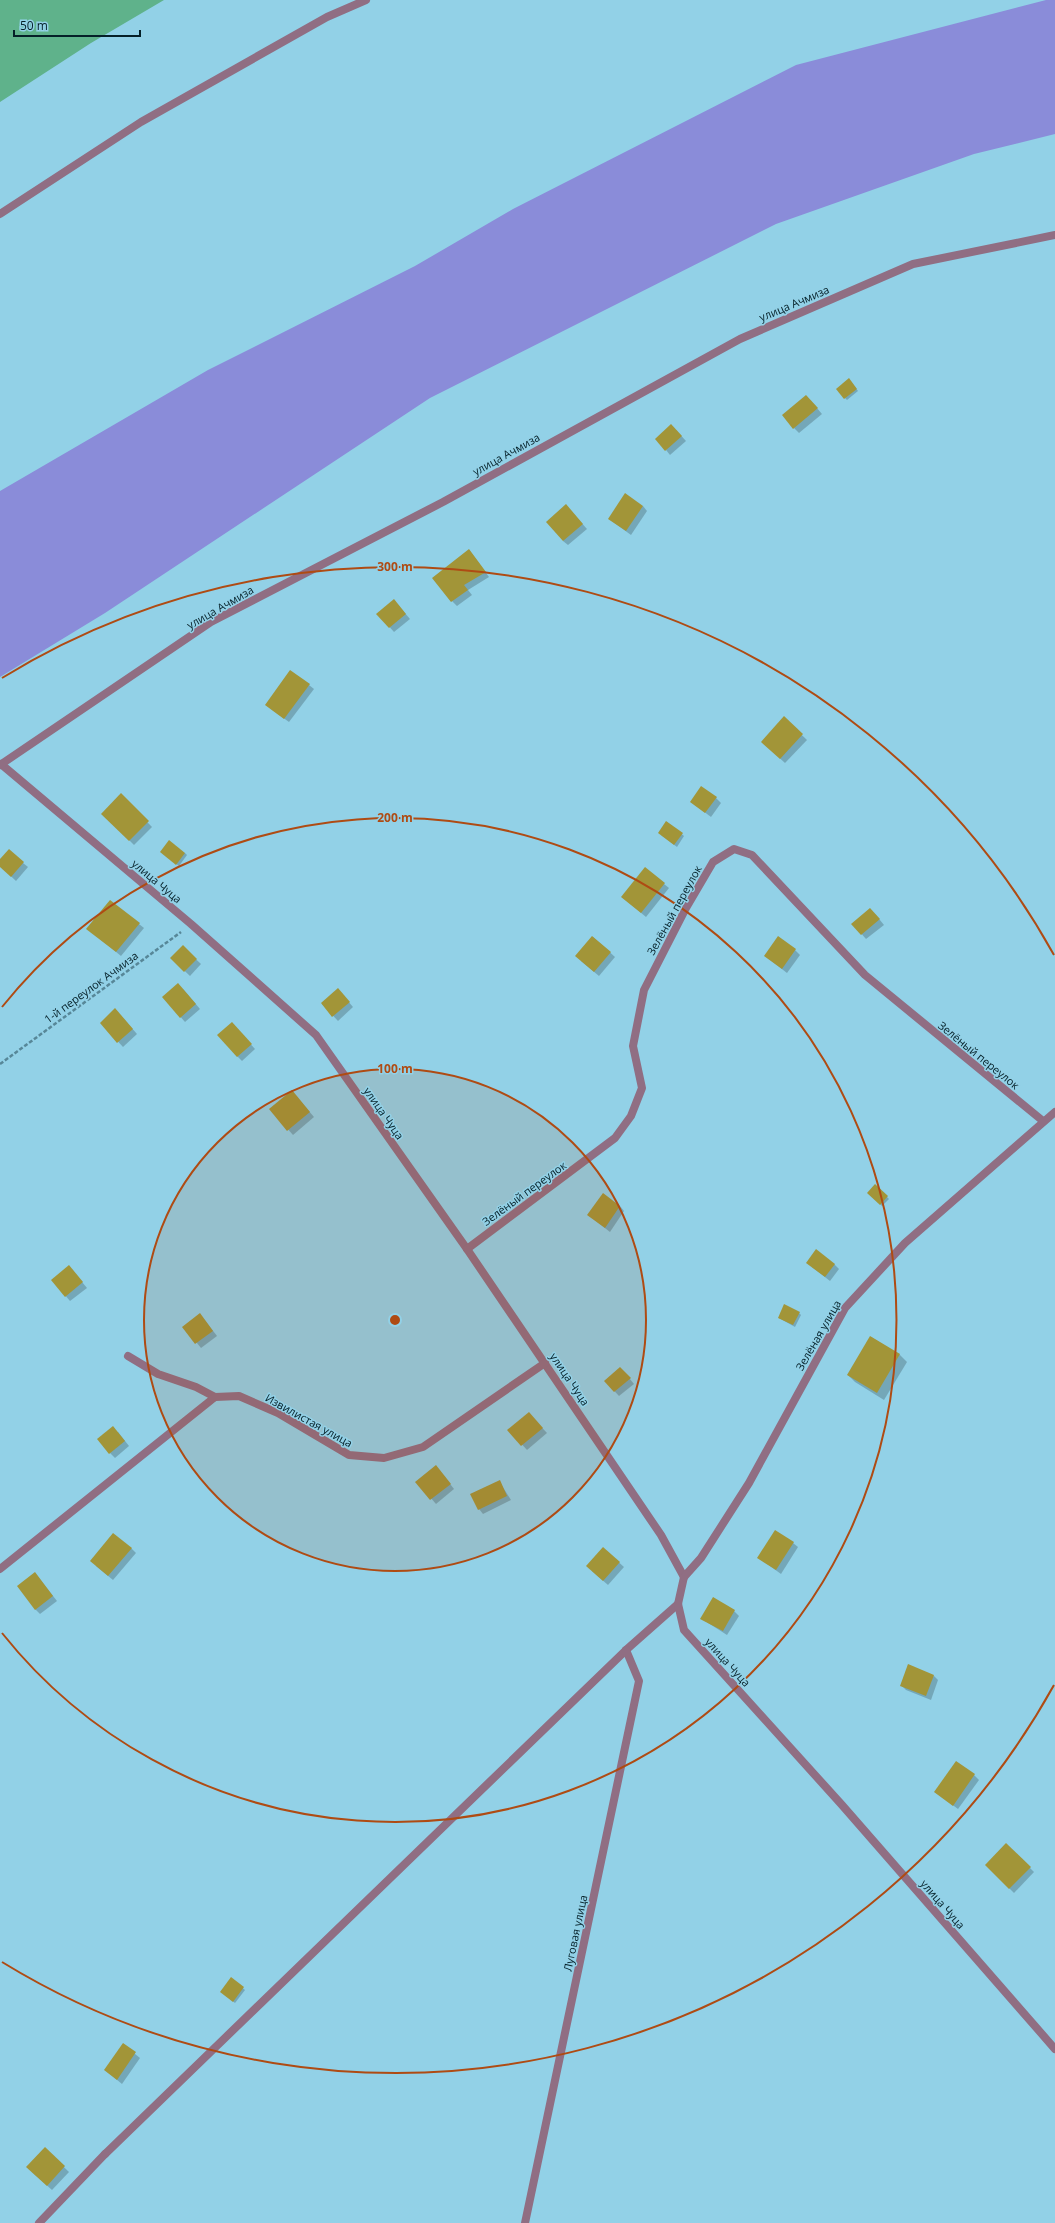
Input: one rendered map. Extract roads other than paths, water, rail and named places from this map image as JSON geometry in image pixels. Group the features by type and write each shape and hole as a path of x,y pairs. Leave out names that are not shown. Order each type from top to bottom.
{"street":[{"path":"0,214 141,122 327,17 366,0"},
{"name":"улица Ачмиза","path":"0,765 211,622 442,502 740,338 913,264 1055,235"},
{"name":"улица Чуца","path":"0,765 191,924 316,1035 467,1249 661,1534 684,1577 678,1604 684,1630 842,1805 1055,2049"},
{"name":"Зелёный переулок","path":"467,1249 615,1138 632,1116 642,1088 633,1046 644,990 686,908 713,862 734,849 752,855 865,975 1043,1121"},
{"name":"Зелёная улица","path":"684,1577 701,1558 750,1483 845,1308 905,1244 1055,1112"},
{"path":"0,1569 215,1397 196,1386 158,1374 128,1356"},
{"name":"Извилистая улица","path":"215,1397 239,1396 278,1413 349,1455 384,1458 423,1447 545,1363"},
{"path":"39,2223 105,2154 626,1650 678,1604"},
{"name":"Луговая улица","path":"525,2223 639,1681 626,1650"}],"water":[{"path":"1046,0 1055,0 1055,134 974,154 776,224 430,398 105,613 0,677 0,491 208,370 415,266 513,209 796,65"}]}
